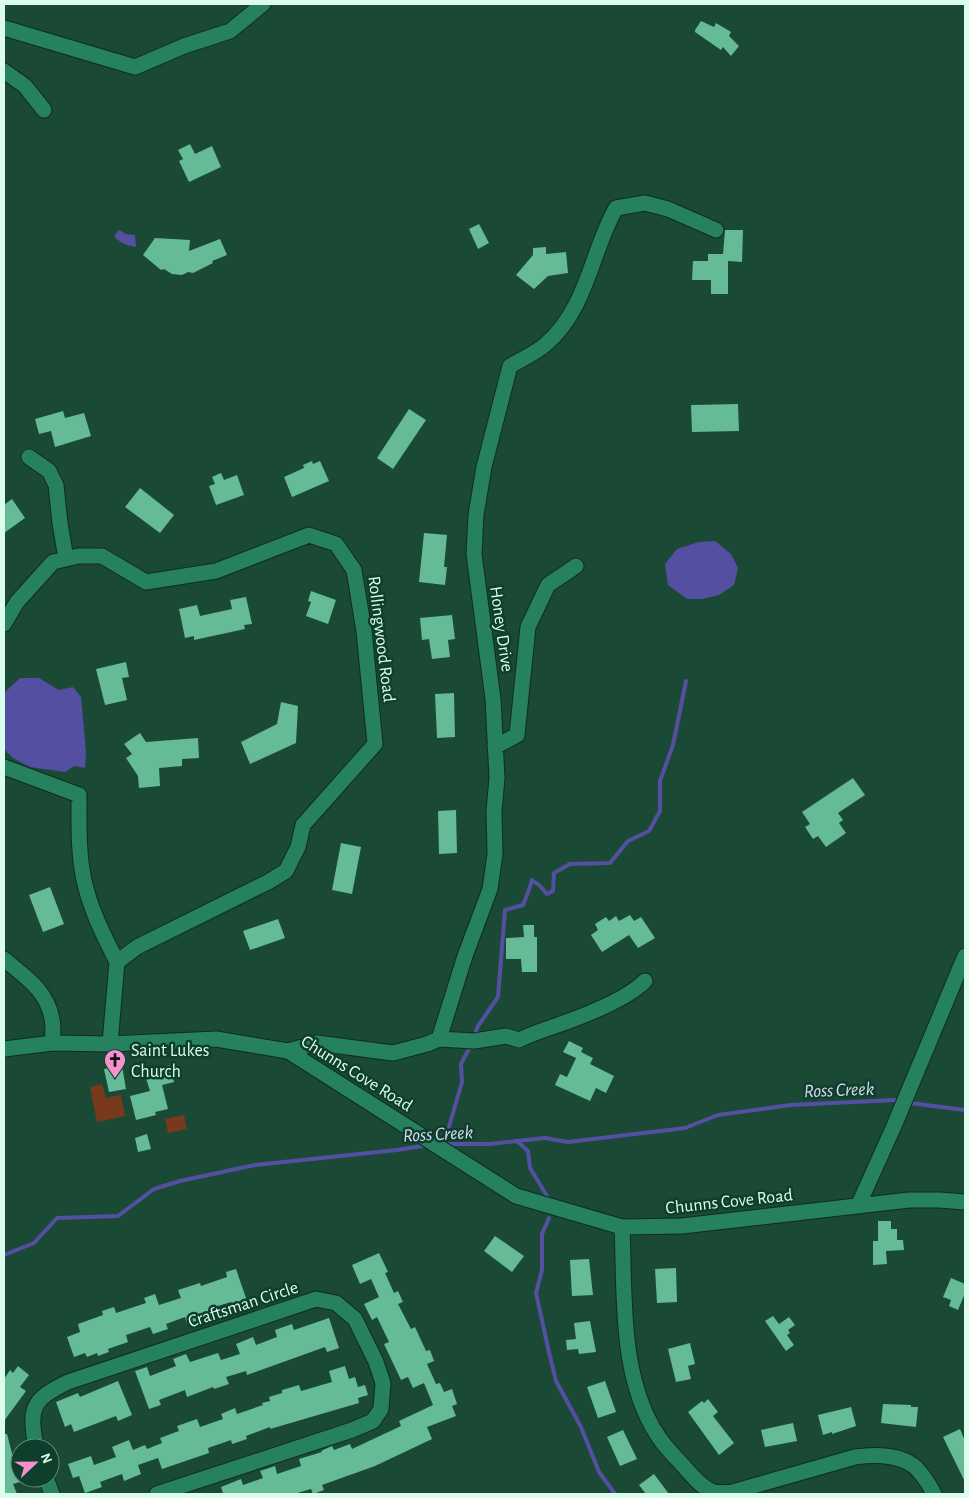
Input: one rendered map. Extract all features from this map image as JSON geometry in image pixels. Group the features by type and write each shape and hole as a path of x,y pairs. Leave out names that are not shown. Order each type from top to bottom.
{"street":[{"path":"4,28 135,67 184,46 230,31 263,4"},
{"path":"4,72 25,86 44,110"},
{"name":"Honey Drive","path":"440,1039 465,956 490,889 495,854 494,811 497,778 492,699 474,554 476,515 484,466 510,366 546,344 567,321 585,284 608,222 616,208 645,203 668,209 716,230"},
{"path":"29,457 49,471 56,485 66,559"},
{"name":"Rollingwood Road","path":"4,624 17,602 53,562 78,556 102,556 146,582 216,571 309,536 336,544 354,570 364,631 375,744 303,825 298,846 286,871 268,882 137,947 117,962"},
{"path":"495,747 517,735 528,627 548,585 576,566"},
{"path":"4,767 79,795 79,843 84,880 97,922 117,962 110,1044"},
{"path":"858,1206 965,956"},
{"path":"4,959 28,978 44,995 52,1019 52,1043"},
{"path":"288,1051 317,1043 393,1053 440,1039 474,1041 506,1036 519,1040 529,1034 558,1025 609,1004 639,987 645,981"},
{"name":"Chunns Cove Road","path":"4,1049 52,1043 110,1044 216,1039 288,1051 516,1196 622,1227 682,1226 909,1200 965,1202"},
{"path":"622,1227 629,1359 639,1396 658,1436 696,1480 712,1493 729,1493 856,1457 873,1454 904,1461 918,1469 934,1494"},
{"name":"Craftsman Circle","path":"34,1438 31,1422 36,1403 51,1390 68,1382 316,1299 336,1303 355,1319 376,1362 383,1383 381,1409 373,1421 199,1488 157,1494"}],"shaded area":[{"path":"119,230 126,234 135,235 136,247 124,244 114,236"},
{"path":"715,541 731,554 738,568 734,585 719,595 702,599 687,599 668,585 665,564 677,549 699,542"},
{"path":"20,678 39,678 59,690 73,687 81,697 86,752 85,768 74,766 65,772 30,767 13,758 4,749 4,693"},
{"path":"102,1084 106,1098 121,1095 125,1116 97,1122 90,1087"},
{"path":"184,1115 187,1129 168,1133 165,1119"}],"building":[{"path":"701,21 714,27 716,23 731,32 729,36 739,46 731,56 723,47 721,50 695,32"},
{"path":"190,144 195,154 212,146 221,167 189,182 179,161 183,159 178,150"},
{"path":"479,224 489,243 478,249 469,229"},
{"path":"725,230 743,230 742,262 728,261 728,294 711,294 711,280 692,280 693,261 708,261 708,254 723,254"},
{"path":"155,238 190,240 189,251 220,239 227,255 212,261 213,263 193,273 172,274 164,269 161,270 143,255"},
{"path":"546,247 546,254 566,252 568,273 548,276 534,289 516,275 533,255 533,248"},
{"path":"738,404 739,431 692,432 691,405"},
{"path":"409,409 426,420 393,469 377,458"},
{"path":"63,411 65,418 84,413 91,436 55,447 51,431 39,434 35,419"},
{"path":"312,461 313,464 320,461 329,481 292,497 284,477 304,468 303,465"},
{"path":"221,473 224,480 237,475 244,495 216,505 209,486 215,484 212,477"},
{"path":"140,488 174,515 160,533 125,507"},
{"path":"12,499 25,518 4,533 4,505"},
{"path":"424,533 447,535 444,567 447,567 445,585 419,582"},
{"path":"311,591 336,600 328,624 306,616 311,602 308,601"},
{"path":"246,597 252,624 244,625 245,629 194,640 194,636 185,638 179,609 197,605 200,616 232,609 230,600"},
{"path":"452,615 455,639 448,640 450,657 432,659 429,639 422,640 420,618"},
{"path":"126,662 129,677 122,678 127,700 105,705 96,669"},
{"path":"454,693 455,737 437,738 435,694"},
{"path":"281,702 298,706 296,743 250,764 241,742 277,724"},
{"path":"140,733 146,742 198,738 199,758 182,759 182,766 159,768 160,786 139,788 138,776 126,758 132,754 124,744"},
{"path":"853,778 865,795 838,813 843,820 839,823 846,833 826,847 818,836 813,839 805,827 810,824 802,812"},
{"path":"456,810 457,853 439,854 438,811"},
{"path":"341,843 361,847 352,894 332,890"},
{"path":"50,887 64,924 43,932 29,895"},
{"path":"630,915 634,921 641,917 655,938 638,948 629,935 602,952 591,935 598,930 595,924 606,917 609,921 616,916 619,921"},
{"path":"278,919 285,938 250,950 243,931"},
{"path":"523,925 534,925 534,937 537,937 537,972 522,972 521,959 506,959 506,938 524,937"},
{"path":"569,1041 583,1048 581,1052 593,1058 590,1064 614,1076 606,1093 596,1088 590,1101 555,1085 560,1074 567,1077 576,1058 563,1052"},
{"path":"170,1065 174,1082 162,1085 168,1109 155,1112 156,1115 136,1120 130,1096 150,1091 144,1072"},
{"name":"Saint Lukes Church","path":"122,1066 126,1089 109,1092 104,1069"},
{"path":"147,1134 151,1149 138,1152 135,1138"},
{"path":"878,1221 891,1221 891,1229 897,1229 897,1240 903,1240 904,1250 886,1251 887,1264 873,1265 873,1241 878,1241"},
{"path":"495,1236 524,1256 512,1272 484,1251"},
{"path":"379,1253 388,1272 385,1273 394,1293 398,1291 403,1302 398,1304 411,1329 415,1327 426,1351 430,1350 434,1361 427,1364 436,1384 440,1383 444,1392 452,1389 457,1404 452,1406 456,1416 427,1427 432,1439 375,1466 322,1485 324,1490 313,1494 311,1489 294,1494 222,1494 221,1487 241,1479 243,1485 263,1478 260,1471 275,1466 277,1474 301,1466 299,1459 322,1452 332,1446 334,1450 350,1444 352,1449 401,1426 399,1421 433,1405 424,1383 413,1388 408,1377 401,1380 384,1344 389,1342 377,1317 372,1320 364,1304 379,1297 371,1279 360,1284 352,1265"},
{"path":"589,1259 593,1295 572,1296 570,1260"},
{"path":"676,1268 677,1302 657,1303 655,1269"},
{"path":"236,1269 248,1304 233,1309 231,1302 208,1309 211,1316 187,1324 185,1317 166,1324 168,1329 153,1334 150,1327 126,1335 128,1342 108,1349 109,1352 98,1356 97,1353 87,1357 85,1353 74,1357 67,1337 80,1332 78,1324 103,1315 102,1311 114,1307 116,1313 146,1303 144,1298 155,1294 159,1305 181,1298 178,1290 200,1283 201,1286 227,1277 226,1272"},
{"path":"951,1278 965,1284 965,1293 958,1310 949,1306 951,1300 943,1297"},
{"path":"773,1316 779,1324 789,1317 795,1325 788,1330 790,1333 787,1335 794,1345 786,1351 765,1321"},
{"path":"329,1318 339,1348 327,1352 325,1347 247,1375 246,1371 226,1377 229,1384 214,1389 213,1387 187,1397 185,1390 159,1400 161,1405 149,1409 135,1371 147,1367 150,1376 176,1366 173,1359 186,1354 190,1362 218,1353 221,1360 240,1354 236,1344 253,1337 256,1345 277,1337 275,1330 292,1324 294,1330"},
{"path":"590,1321 596,1352 579,1354 578,1349 567,1350 566,1340 576,1339 574,1323"},
{"path":"690,1343 695,1364 688,1366 691,1379 676,1382 668,1349"},
{"path":"18,1366 29,1375 20,1387 26,1391 4,1421 4,1379 10,1370 13,1373"},
{"path":"345,1366 349,1379 355,1377 358,1387 365,1385 368,1395 358,1398 359,1403 270,1429 270,1427 246,1436 247,1439 232,1444 231,1440 208,1448 209,1453 162,1469 158,1458 138,1465 141,1474 124,1481 122,1474 100,1482 102,1487 85,1493 79,1476 73,1478 68,1464 91,1456 94,1465 116,1457 112,1447 129,1440 133,1450 145,1445 147,1449 162,1443 160,1438 179,1431 177,1426 197,1419 200,1427 223,1419 221,1414 235,1408 237,1414 263,1405 262,1403 270,1401 269,1397 282,1393 282,1390 299,1385 301,1391 332,1382 329,1371"},
{"path":"118,1381 132,1415 118,1421 116,1416 74,1432 71,1424 65,1427 56,1402 78,1393 80,1397"},
{"path":"605,1381 616,1412 598,1418 587,1387"},
{"path":"708,1399 718,1412 713,1416 734,1443 719,1455 688,1412 702,1401 704,1403"},
{"path":"883,1404 918,1407 916,1427 881,1423"},
{"path":"851,1407 856,1426 823,1435 818,1415"},
{"path":"793,1423 797,1441 765,1447 761,1430"},
{"path":"960,1429 965,1441 965,1482 943,1437"},
{"path":"623,1430 637,1459 620,1466 607,1437"},
{"path":"4,1434 7,1434 10,1446 10,1488 15,1488 17,1494 4,1494"},
{"path":"654,1474 669,1494 646,1494 639,1485"}],"waterway":[{"path":"474,1036 478,1026 498,997 505,910 523,905 532,880 547,894 553,891 554,873 570,864 610,863 628,841 649,831 660,811 660,781 673,745 686,681"},
{"path":"444,1144 462,1082 461,1064 471,1045"},
{"name":"Ross Creek","path":"445,1144 490,1144 545,1138 568,1142 685,1128 718,1115 791,1105 895,1100"},
{"name":"Ross Creek","path":"910,1103 965,1110"},
{"path":"517,1141 528,1151 530,1168 547,1196"},
{"name":"Ross Creek","path":"4,1255 34,1243 57,1218 118,1216 154,1189 180,1181 255,1165 428,1145"},
{"path":"549,1218 542,1234 542,1270 536,1293 548,1348 556,1381 581,1427 599,1472 615,1494"}],"place":[{"name":"Saint Lukes Church","path":"115,1079"}]}
